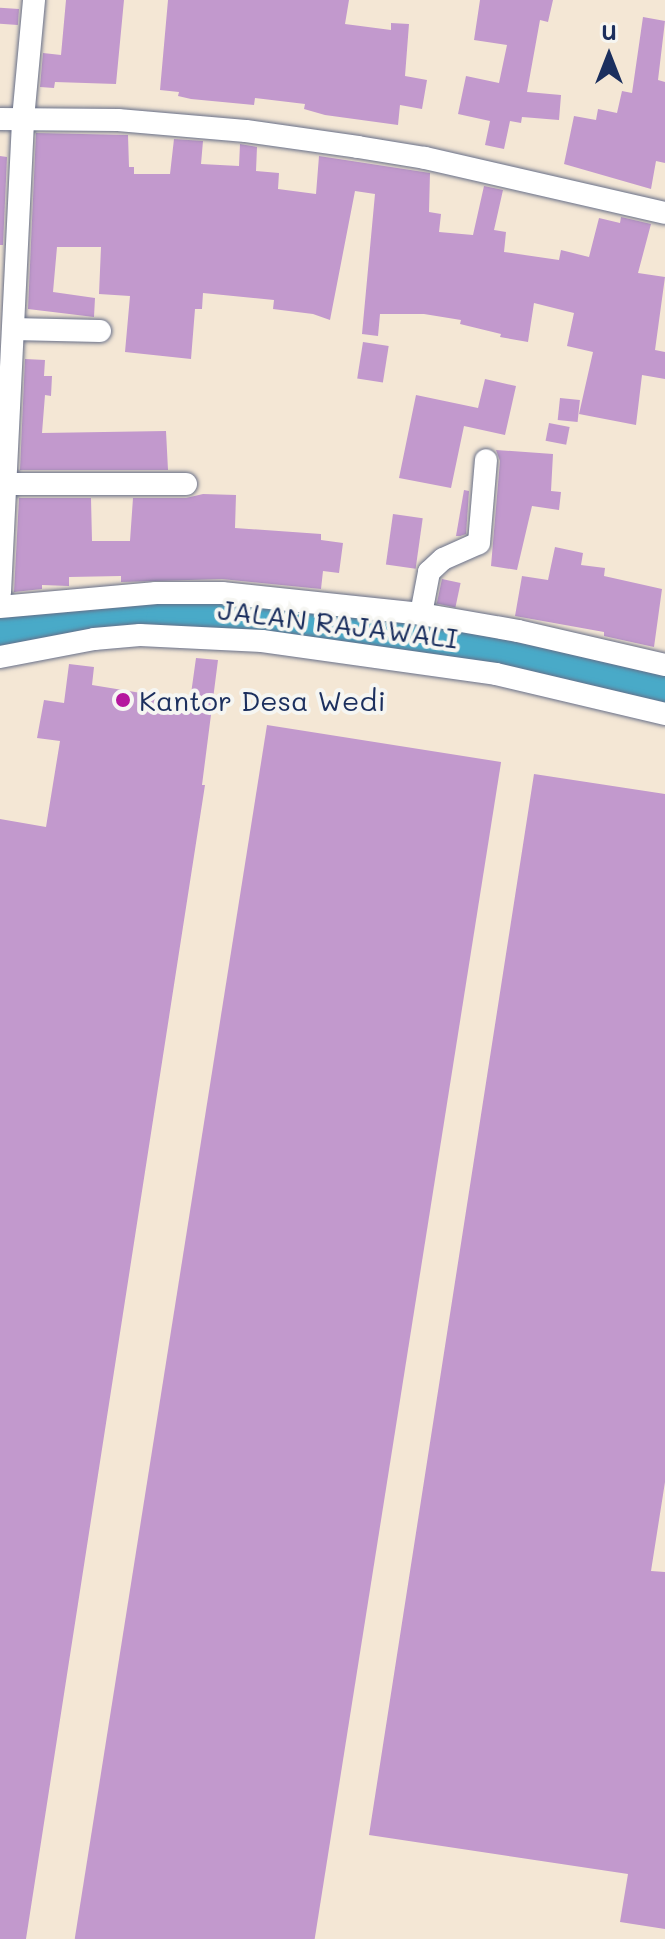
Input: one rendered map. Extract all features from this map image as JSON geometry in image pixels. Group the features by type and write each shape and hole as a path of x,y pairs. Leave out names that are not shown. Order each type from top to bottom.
{"street":[{"path":"0,592 23,119 34,0"},
{"path":"0,119 118,120 246,131 425,158 665,213"},
{"path":"13,329 100,331"},
{"path":"421,614 429,572 443,559 479,543 486,460"},
{"path":"5,484 186,484"},
{"path":"0,607 156,593 222,593 421,614 518,631 665,665"},
{"name":"JALAN RAJAWALI","path":"0,657 94,639 140,635 262,641 496,674 665,714"}],"building":[{"path":"66,0 124,0 116,84 55,82 54,88 40,87 43,53 61,55"},
{"path":"168,0 349,0 345,24 391,30 391,23 409,24 405,76 427,80 422,109 400,105 398,125 325,115 304,109 305,104 255,98 254,105 191,99 178,96 179,92 160,90"},
{"path":"480,0 553,0 548,22 540,20 527,92 561,95 559,120 522,117 521,123 510,121 504,149 485,145 490,121 458,114 466,76 499,83 507,45 474,40"},
{"path":"0,8 19,9 18,25 0,24"},
{"path":"643,17 665,21 658,80 665,82 665,163 656,161 651,189 564,164 574,116 596,120 598,109 617,113 622,91 632,93"},
{"path":"36,133 128,135 129,167 134,167 134,174 170,174 174,139 203,141 201,164 239,166 240,144 257,147 256,171 279,173 278,189 316,194 319,156 430,173 429,212 441,214 439,232 473,235 484,186 503,190 494,230 506,232 504,252 559,260 561,250 589,257 599,218 620,223 621,217 651,224 638,273 665,277 655,350 665,352 665,379 642,375 636,425 579,414 593,352 567,346 574,313 534,303 528,342 460,324 461,320 424,314 380,314 378,336 362,334 375,194 355,191 330,320 313,314 273,309 274,300 203,293 202,309 195,309 191,359 125,352 130,296 99,294 101,247 57,247 53,292 95,298 94,317 28,309"},
{"path":"0,156 7,157 3,245 0,245"},
{"path":"363,342 389,346 383,383 357,379"},
{"path":"25,359 45,360 44,376 52,376 51,396 45,395 42,433 166,431 168,470 20,470"},
{"path":"485,379 516,386 505,435 464,426 451,488 399,478 416,395 478,408"},
{"path":"560,398 580,400 578,422 558,420"},
{"path":"549,423 570,427 566,445 546,441"},
{"path":"496,450 553,454 551,491 561,492 559,510 532,506 517,570 491,566 500,461"},
{"path":"464,490 469,491 466,534 456,536"},
{"path":"203,494 236,495 235,528 321,534 321,540 343,543 339,573 323,571 321,589 222,579 121,582 121,576 69,577 69,586 42,585 42,589 14,592 19,498 91,498 92,541 130,541 133,498 186,498"},
{"path":"393,514 423,518 416,569 386,565"},
{"path":"555,547 583,553 581,565 605,568 604,576 662,589 654,647 604,636 604,632 515,616 522,576 548,580"},
{"path":"442,579 461,583 455,607 437,603"},
{"path":"196,658 218,660 202,785 205,785 26,1939 0,1939 0,819 46,827 60,741 37,738 44,700 64,703 69,664 94,667 92,685 190,701"},
{"path":"267,725 501,762 315,1939 75,1939"},
{"path":"534,774 665,794 665,1482 651,1571 665,1572 665,1929 620,1922 628,1874 369,1835"}],"waterway":[{"path":"0,635 165,621 294,619 665,690"}],"place":[{"name":"Kantor Desa Wedi","path":"123,700"}]}
